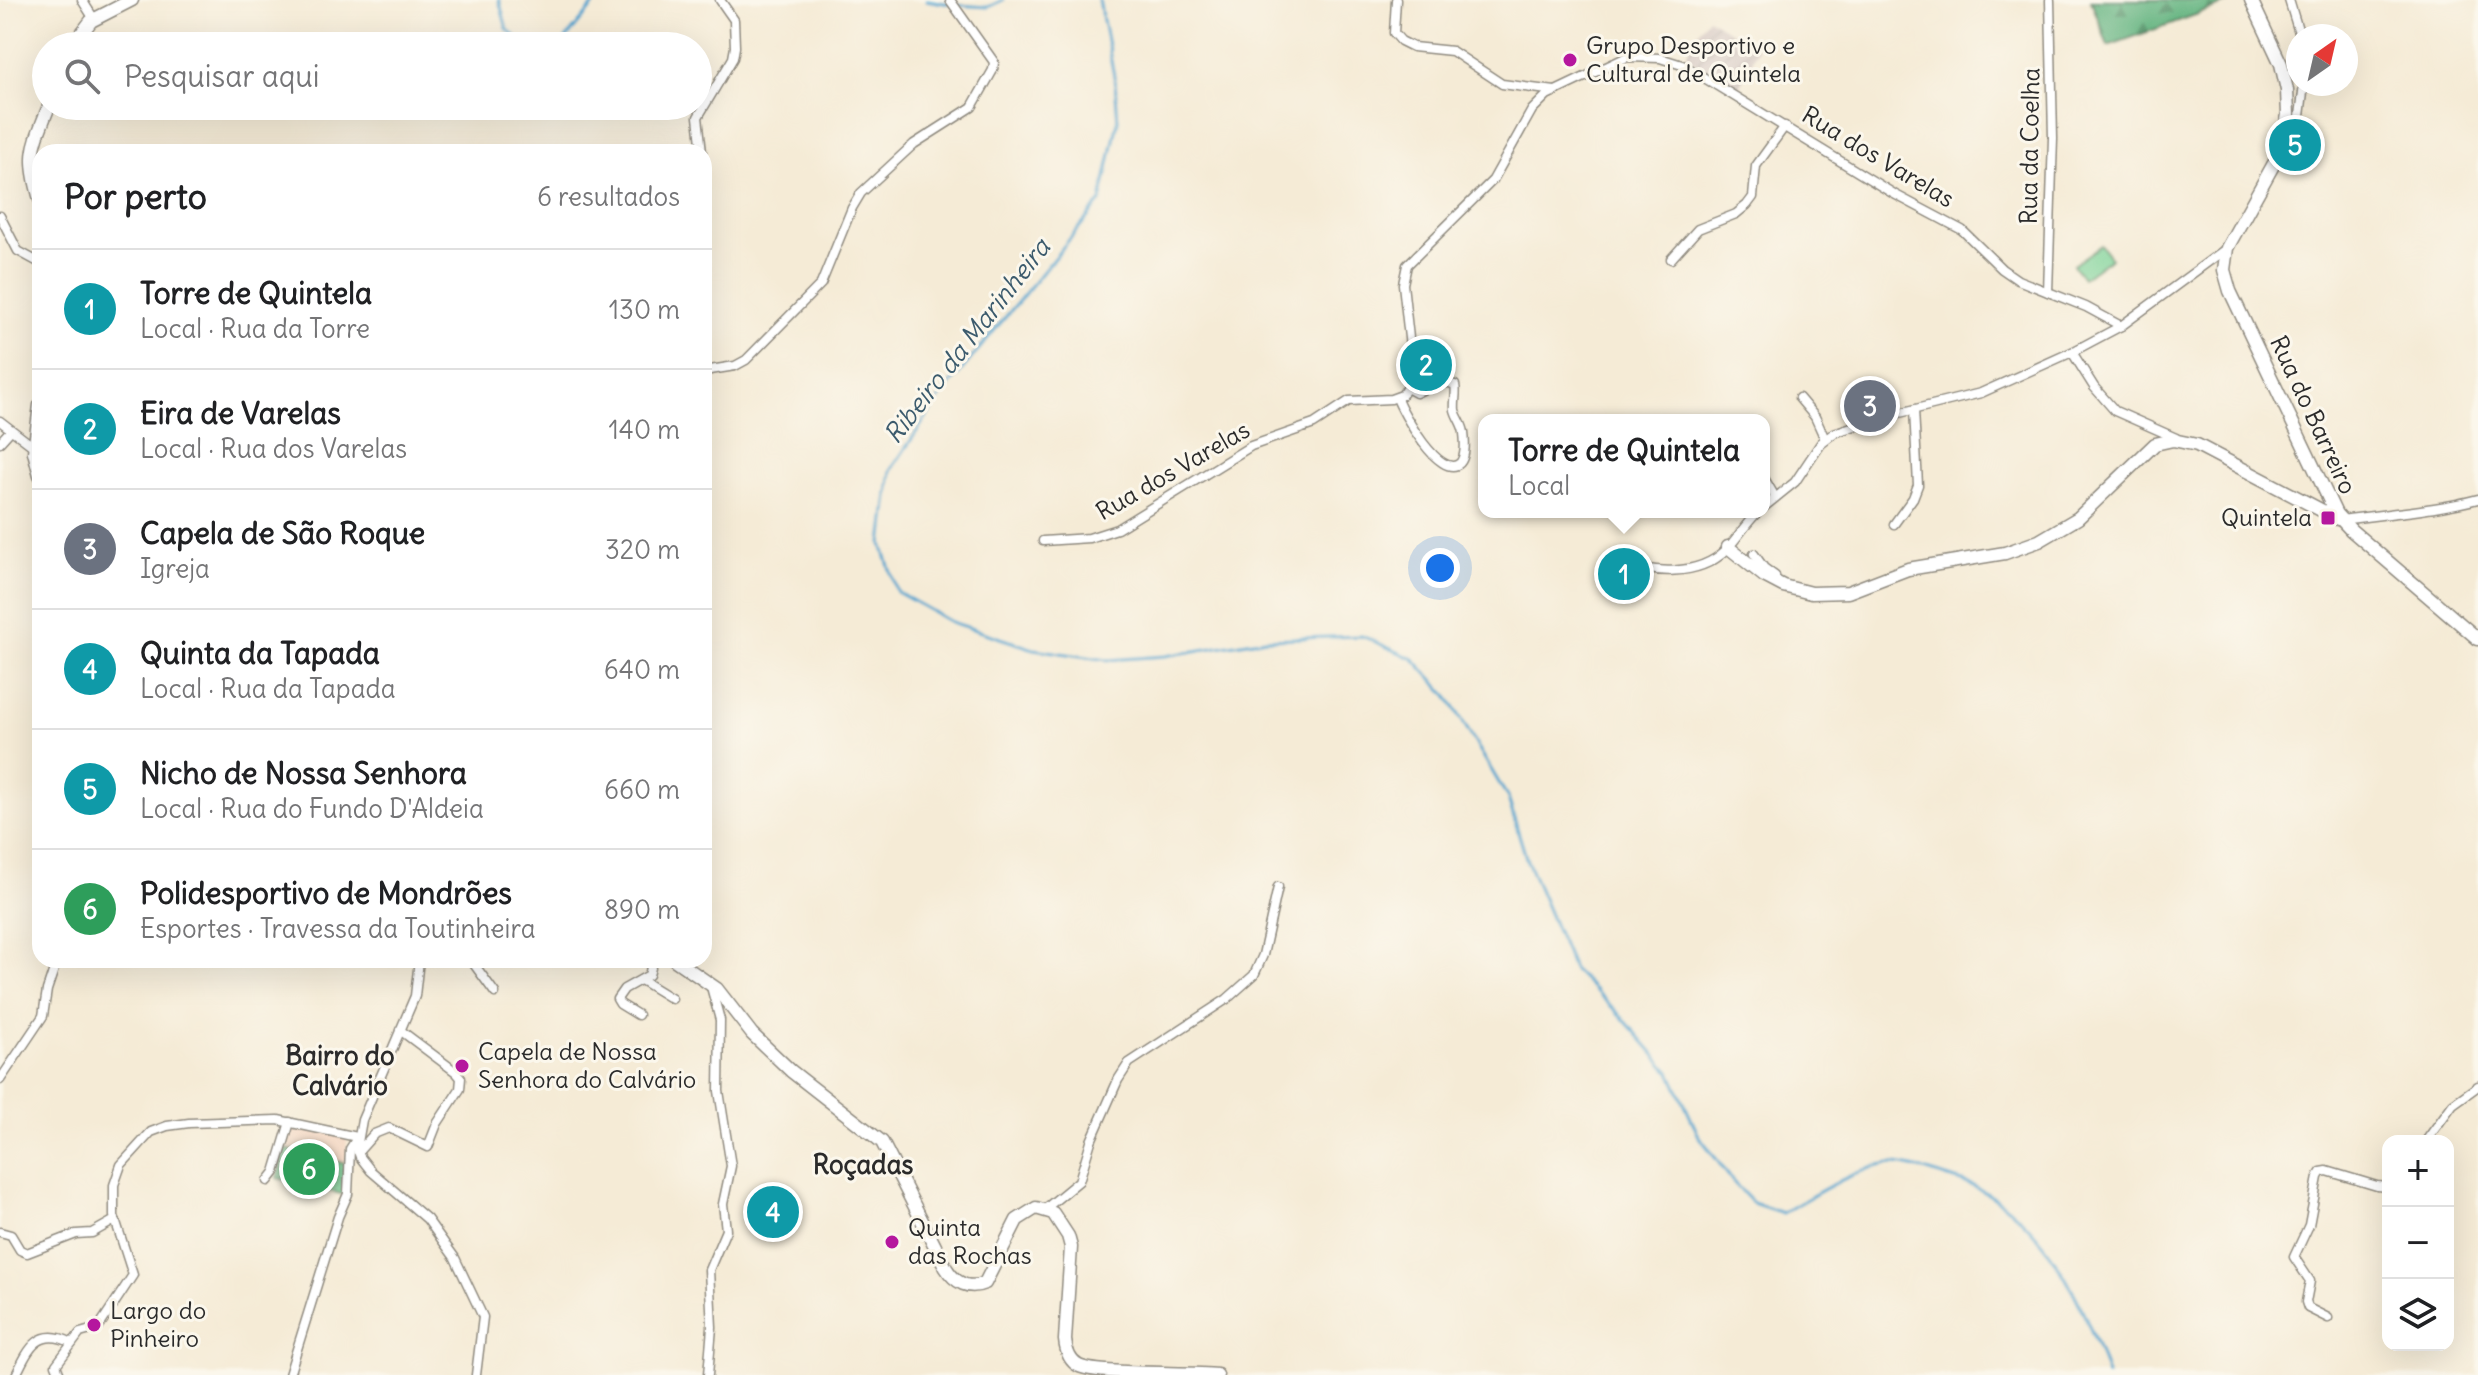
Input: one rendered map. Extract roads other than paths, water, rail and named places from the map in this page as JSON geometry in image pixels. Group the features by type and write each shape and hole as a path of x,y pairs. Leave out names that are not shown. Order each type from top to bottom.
{"street":[{"path":"82,0 94,19"},
{"path":"81,32 94,19 132,0"},
{"path":"712,93 733,58 735,47 734,20 720,0"},
{"path":"1396,0 1394,33 1407,44 1452,51 1502,84 1555,91"},
{"name":"Rua da Coelha","path":"2048,292 2053,138 2050,0"},
{"path":"2251,0 2276,51 2284,78 2288,115 2282,147"},
{"path":"2289,0 2296,24"},
{"path":"712,370 735,366 746,360 822,281 852,208 867,186 914,144 976,102 994,62 952,3"},
{"name":"Rua dos Varelas","path":"1407,388 1412,358 1404,271 1417,253 1493,180 1532,110 1555,91 1619,59 1635,56 1660,58 1685,66 1894,194 1962,230 2009,274 2086,307 2121,326"},
{"path":"1770,502 1799,478 1825,439 1865,422 1987,390 2072,352 2121,326 2227,248 2282,147 2298,124 2302,96"},
{"path":"35,144 44,120"},
{"path":"698,120 701,144"},
{"path":"1671,259 1698,229 1736,214 1747,205 1753,197 1754,171 1785,126"},
{"path":"0,216 18,251 32,259"},
{"name":"Rua do Barreiro","path":"2227,248 2224,270 2230,291 2341,520 2478,639"},
{"path":"2072,352 2094,387 2115,411 2202,448 2341,520 2431,510 2478,499"},
{"path":"1438,383 1455,385 1455,410 1464,432 1464,454 1459,464 1445,464 1428,451 1397,398 1407,388 1416,393 1438,383"},
{"name":"Rua dos Varelas","path":"1043,541 1089,538 1117,529 1251,446 1314,424 1349,401 1397,398"},
{"path":"1799,398 1815,417 1825,439"},
{"path":"1894,524 1913,498 1918,485 1914,410"},
{"path":"0,421 32,446"},
{"path":"0,442 10,431"},
{"path":"1728,547 1773,582 1793,590 1848,592 1908,569 2005,553 2039,541 2086,512 2151,447 2167,440 2181,440"},
{"path":"1770,488 1775,497"},
{"path":"1621,560 1642,568 1673,570 1698,565 1724,552 1753,518"},
{"path":"1754,554 1771,574 1803,590 1817,593"},
{"path":"1045,1209 1079,1181 1091,1141 1118,1080 1129,1063 1227,999 1254,975 1263,955 1278,887"},
{"path":"0,1080 43,1016 54,968"},
{"path":"289,1375 348,1194 350,1149 415,996 418,968"},
{"path":"477,968 495,993"},
{"path":"638,1015 617,999 624,989 649,975 649,968"},
{"path":"651,968 660,991"},
{"path":"687,968 709,983 770,1052 882,1142 955,1280 972,1286 988,1281 1015,1223 1034,1209 1045,1209 1055,1215 1071,1244 1065,1340 1069,1355 1076,1364 1096,1370 1217,1375"},
{"path":"641,980 672,999"},
{"path":"708,1375 712,1327 709,1270 726,1230 723,1204 731,1166 719,1091 720,1020 709,983"},
{"path":"358,1152 374,1134 389,1128 428,1147 439,1120 461,1086 461,1078 456,1072 400,1030"},
{"path":"2430,1135 2453,1104 2478,1086"},
{"path":"60,1375 55,1366 81,1332 98,1328 133,1275 112,1206 117,1173 132,1151 151,1132 189,1123 290,1122 357,1137"},
{"path":"268,1181 275,1172 290,1122"},
{"path":"357,1137 358,1152 371,1171 423,1213 455,1258 483,1317 476,1375"},
{"path":"2328,1318 2308,1308 2306,1302 2310,1281 2294,1257 2309,1225 2318,1177 2324,1171 2382,1186"},
{"path":"0,1232 11,1235 22,1252 27,1253 76,1234 94,1232 115,1220"},
{"path":"16,1375 28,1352 39,1340 58,1336 72,1343"}],"waterway":[{"path":"499,0 511,32"},
{"path":"572,32 598,0"},
{"path":"926,0 950,4"},
{"path":"958,5 988,7 1003,0"},
{"name":"Ribeiro da Marinheira","path":"1099,0 1115,81 1118,121 1101,201 942,394 891,470 882,544 897,592 951,622 1034,649 1107,660 1165,656 1265,639 1362,636 1414,659 1447,695 1508,798 1527,861 1573,969 1621,1016 1670,1072 1698,1134 1733,1182 1753,1203 1783,1213 1822,1190 1882,1165 1919,1168 1973,1186 2002,1203 2043,1244 2075,1294 2107,1375"}],"place":[{"name":"Grupo Desportivo e Cultural de Quintela","path":"1570,60"},
{"name":"Nicho de Nossa Senhora","path":"2295,145"},
{"name":"Eira de Varelas","path":"1426,365"},
{"name":"Capela de São Roque","path":"1870,406"},
{"name":"Quintela","path":"2328,518"},
{"name":"Torre de Quintela","path":"1624,574"},
{"name":"Capela de Nossa Senhora do Calvário","path":"462,1066"},
{"name":"Polidesportivo de Mondrões","path":"309,1169"},
{"name":"Quinta da Tapada","path":"773,1212"},
{"name":"Quinta das Rochas","path":"892,1242"},
{"name":"Largo do Pinheiro","path":"94,1325"}],"district":[{"name":"Bairro do Calvário","path":"340,1071"},
{"name":"Roçadas","path":"863,1165"}]}
